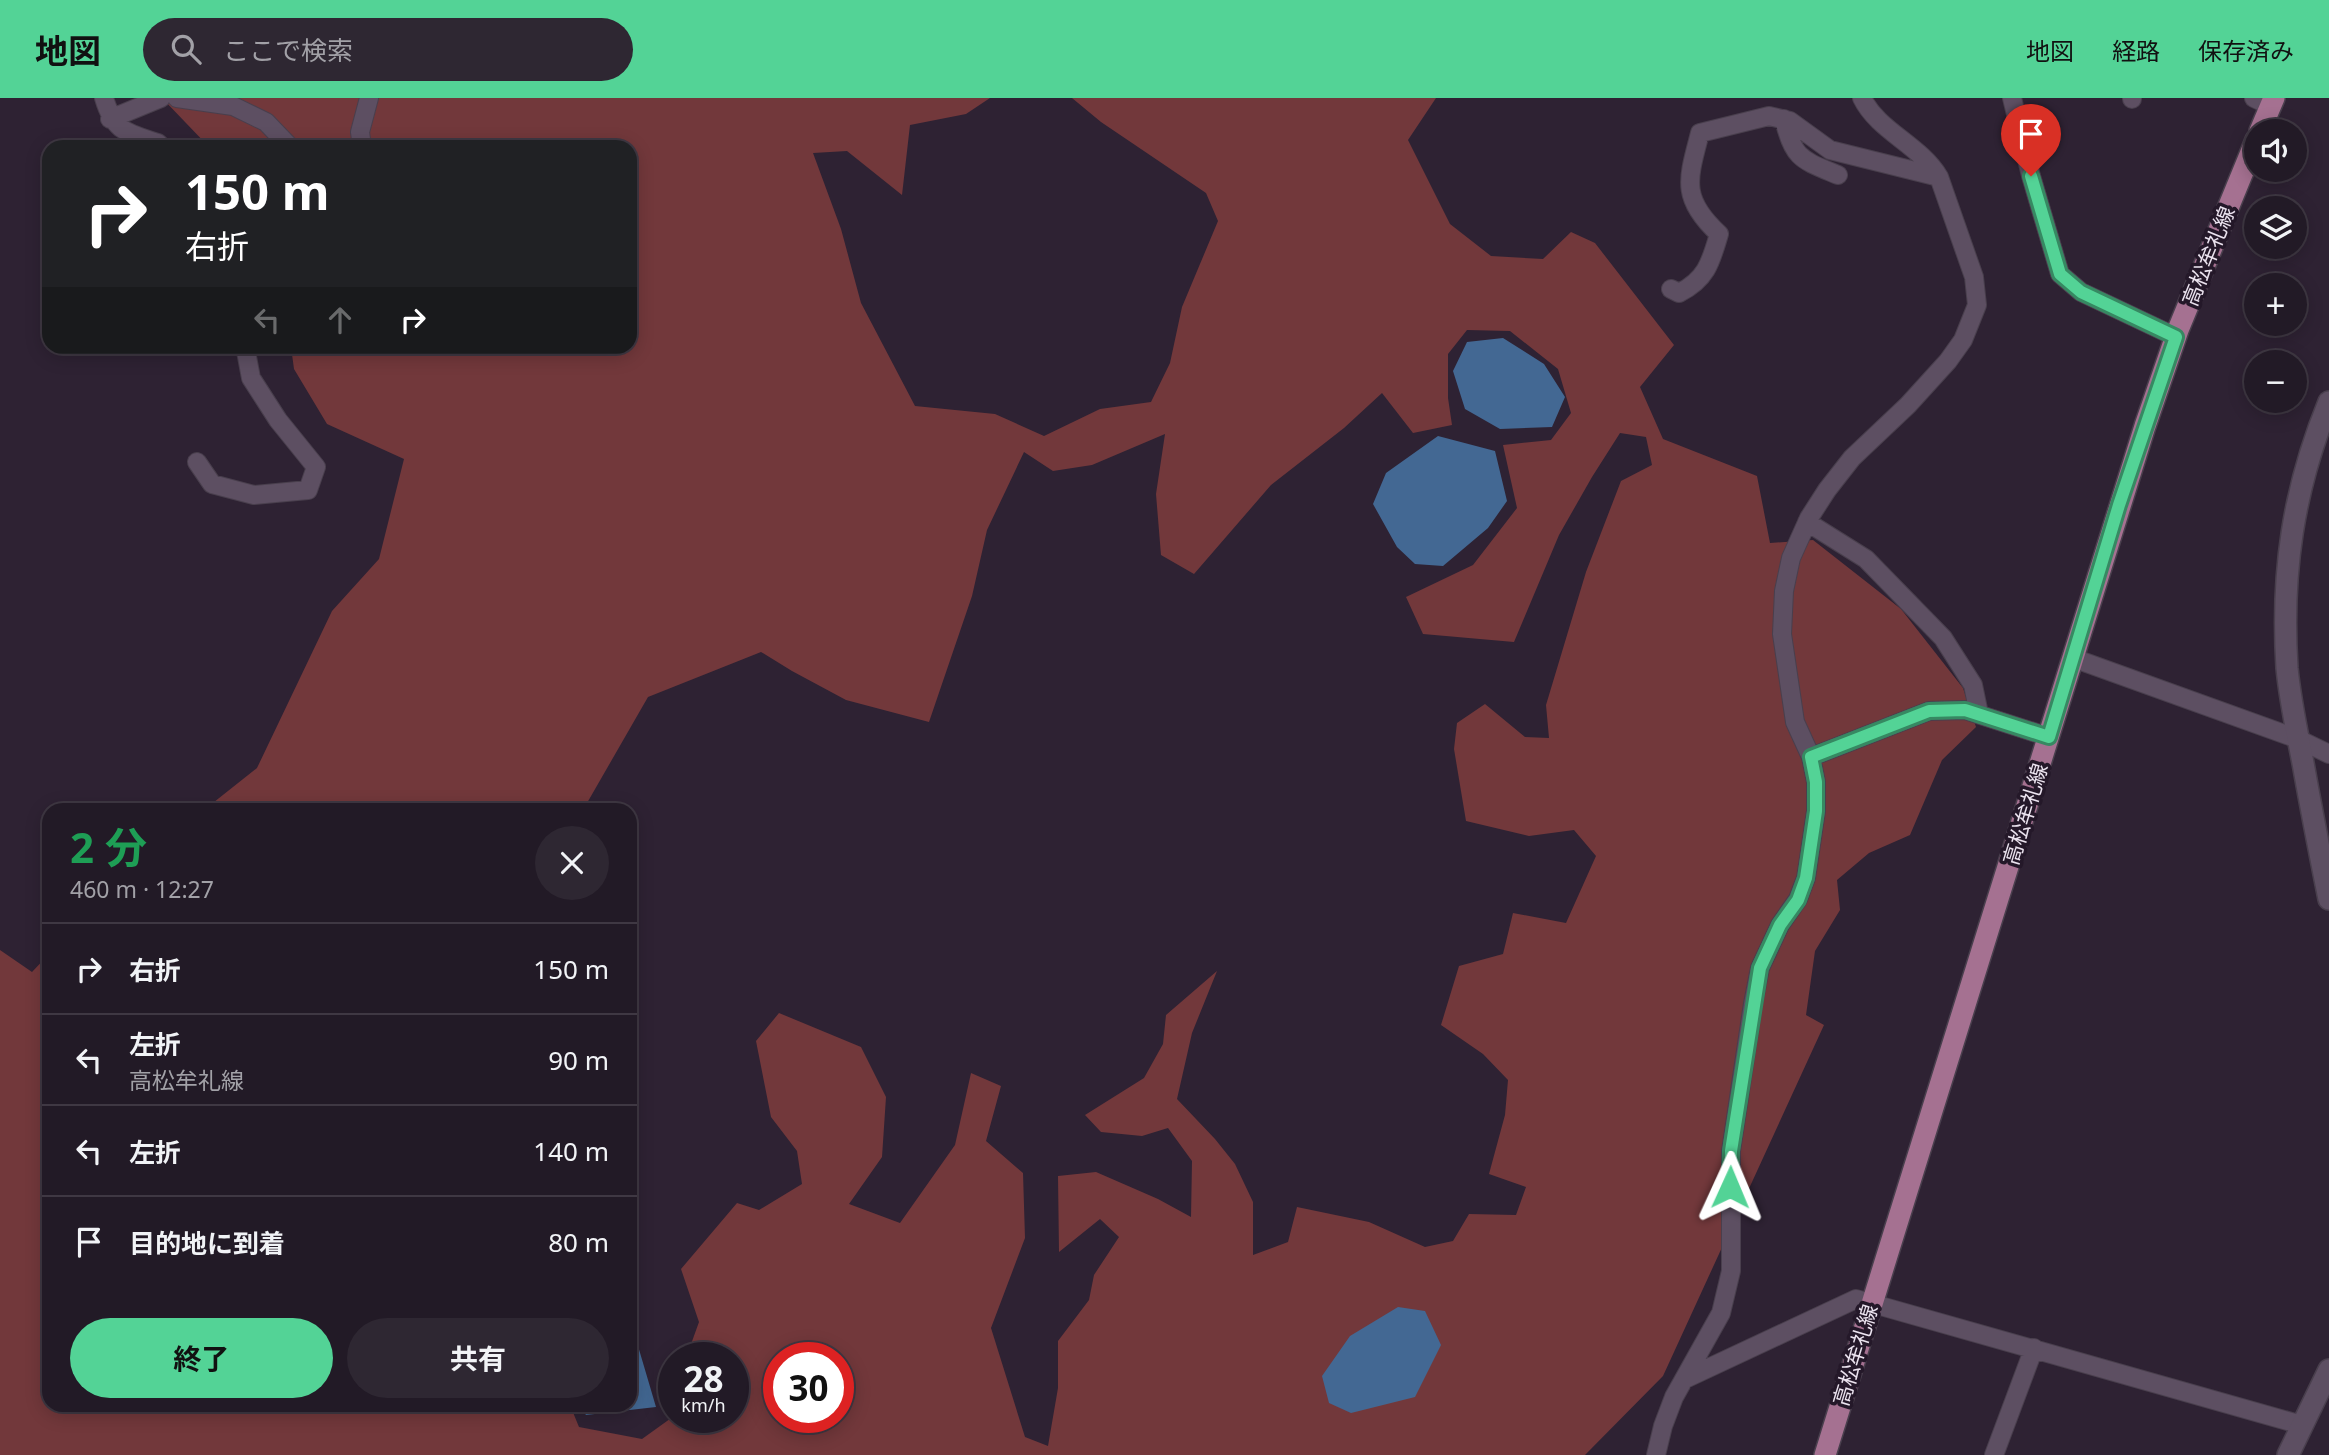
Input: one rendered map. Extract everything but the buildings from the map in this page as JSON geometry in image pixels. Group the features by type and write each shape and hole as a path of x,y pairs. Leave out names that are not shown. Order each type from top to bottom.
{"main road":[{"path":"2262,119 2266,101"},
{"name":"高松牟礼線","path":"1825,1455 2119,505 2176,337 2244,168"}],"street":[{"path":"104,98 110,119 128,133 149,140"},
{"path":"110,119 161,98"},
{"path":"177,98 233,106 266,122 283,140"},
{"path":"361,140 360,132 369,98"},
{"path":"1657,1455 1663,1426 1674,1397 1721,1313 1731,1271 1731,1151 1760,968 1780,925 1798,900 1806,878 1816,811 1816,782 1811,757 1795,722 1782,634 1784,591 1791,558 1807,522 1827,489 1852,458 1908,405 1948,361 1963,340 1977,305 1974,277 1939,177 1930,162 1868,110 1862,98"},
{"path":"2012,98 2031,176 2060,274 2081,292 2176,337"},
{"path":"1671,289 1679,293 1692,286 1709,268 1719,233 1706,221 1690,192 1689,175 1700,133 1769,116 1790,121 1830,150 1939,177"},
{"path":"1784,119 1789,142 1803,160 1838,174"},
{"path":"197,462 212,484 254,495 308,490 316,467 278,420 251,378 246,354"},
{"path":"2327,415 2312,443 2292,522 2287,570 2287,669 2329,900"},
{"path":"1807,522 1866,559 1943,638 1973,685 1979,714"},
{"path":"2073,658 2298,739 2329,754"},
{"path":"1811,757 1929,711 1965,710 2049,737"},
{"path":"1685,1379 1856,1299 2302,1425"},
{"path":"1994,1455 2034,1348"},
{"path":"2288,1455 2329,1370"}],"shaded area":[{"path":"162,98 990,98 966,114 910,125 902,195 847,151 813,153 841,229 861,303 915,406 995,414 1044,436 1100,409 1151,402 1170,363 1182,307 1218,221 1206,193 1101,122 1072,98 1436,98 1408,140 1450,224 1491,256 1543,259 1571,232 1595,243 1674,345 1640,387 1663,439 1757,476 1770,543 1813,540 1901,609 1963,688 1976,727 1942,760 1910,835 1869,853 1837,880 1840,910 1815,951 1806,1015 1824,1025 1663,1376 1585,1455 0,1455 0,950 32,972 42,961 42,1412 573,1412 579,1427 642,1439 658,1428 658,1433 749,1433 749,1342 692,1342 699,1322 681,1269 737,1203 759,1210 802,1184 797,1151 771,1117 756,1041 779,1013 861,1047 886,1097 882,1157 849,1204 900,1223 955,1145 971,1073 1001,1086 986,1141 1023,1173 1025,1238 991,1328 1025,1437 1048,1446 1058,1388 1058,1341 1089,1300 1094,1275 1119,1237 1100,1219 1059,1252 1058,1176 1096,1172 1158,1199 1191,1217 1192,1161 1168,1128 1142,1136 1101,1132 1085,1115 1144,1078 1163,1044 1166,1015 1217,971 1192,1033 1177,1099 1235,1164 1253,1202 1253,1255 1288,1242 1297,1207 1369,1222 1425,1247 1453,1241 1469,1214 1516,1215 1526,1187 1489,1174 1505,1115 1508,1080 1483,1054 1441,1025 1459,966 1503,954 1513,913 1566,923 1596,856 1574,830 1529,836 1466,821 1454,749 1457,723 1485,704 1525,737 1549,738 1546,705 1586,572 1621,481 1652,465 1646,437 1620,433 1559,535 1514,642 1423,634 1406,597 1473,565 1517,508 1503,445 1551,440 1571,413 1558,369 1510,331 1467,330 1448,354 1448,398 1452,425 1413,433 1382,393 1344,428 1271,485 1194,574 1161,555 1156,494 1165,434 1092,465 1053,471 1024,452 987,530 972,596 929,722 846,700 761,652 648,697 587,803 213,803 257,768 332,611 379,559 404,459 327,424 294,369 292,354 637,354 637,140 202,140"}],"water":[{"path":"1503,338 1544,364 1565,397 1552,427 1500,429 1465,409 1453,371 1467,342"},
{"path":"1438,436 1495,451 1507,501 1488,528 1443,566 1415,564 1397,547 1373,504 1386,473"},
{"path":"1398,1307 1425,1311 1441,1345 1415,1397 1351,1413 1329,1403 1322,1376 1350,1336"},
{"path":"637,1346 638,1346 656,1407 637,1409"},
{"path":"584,1412 612,1412 586,1415"}],"route":[{"path":"1730,1187 1731,1151 1760,968 1780,925 1798,900 1806,878 1816,811 1816,782 1811,757 1929,711 1965,710 2049,737 2119,505 2176,337 2081,292 2060,274 2031,176"}]}
